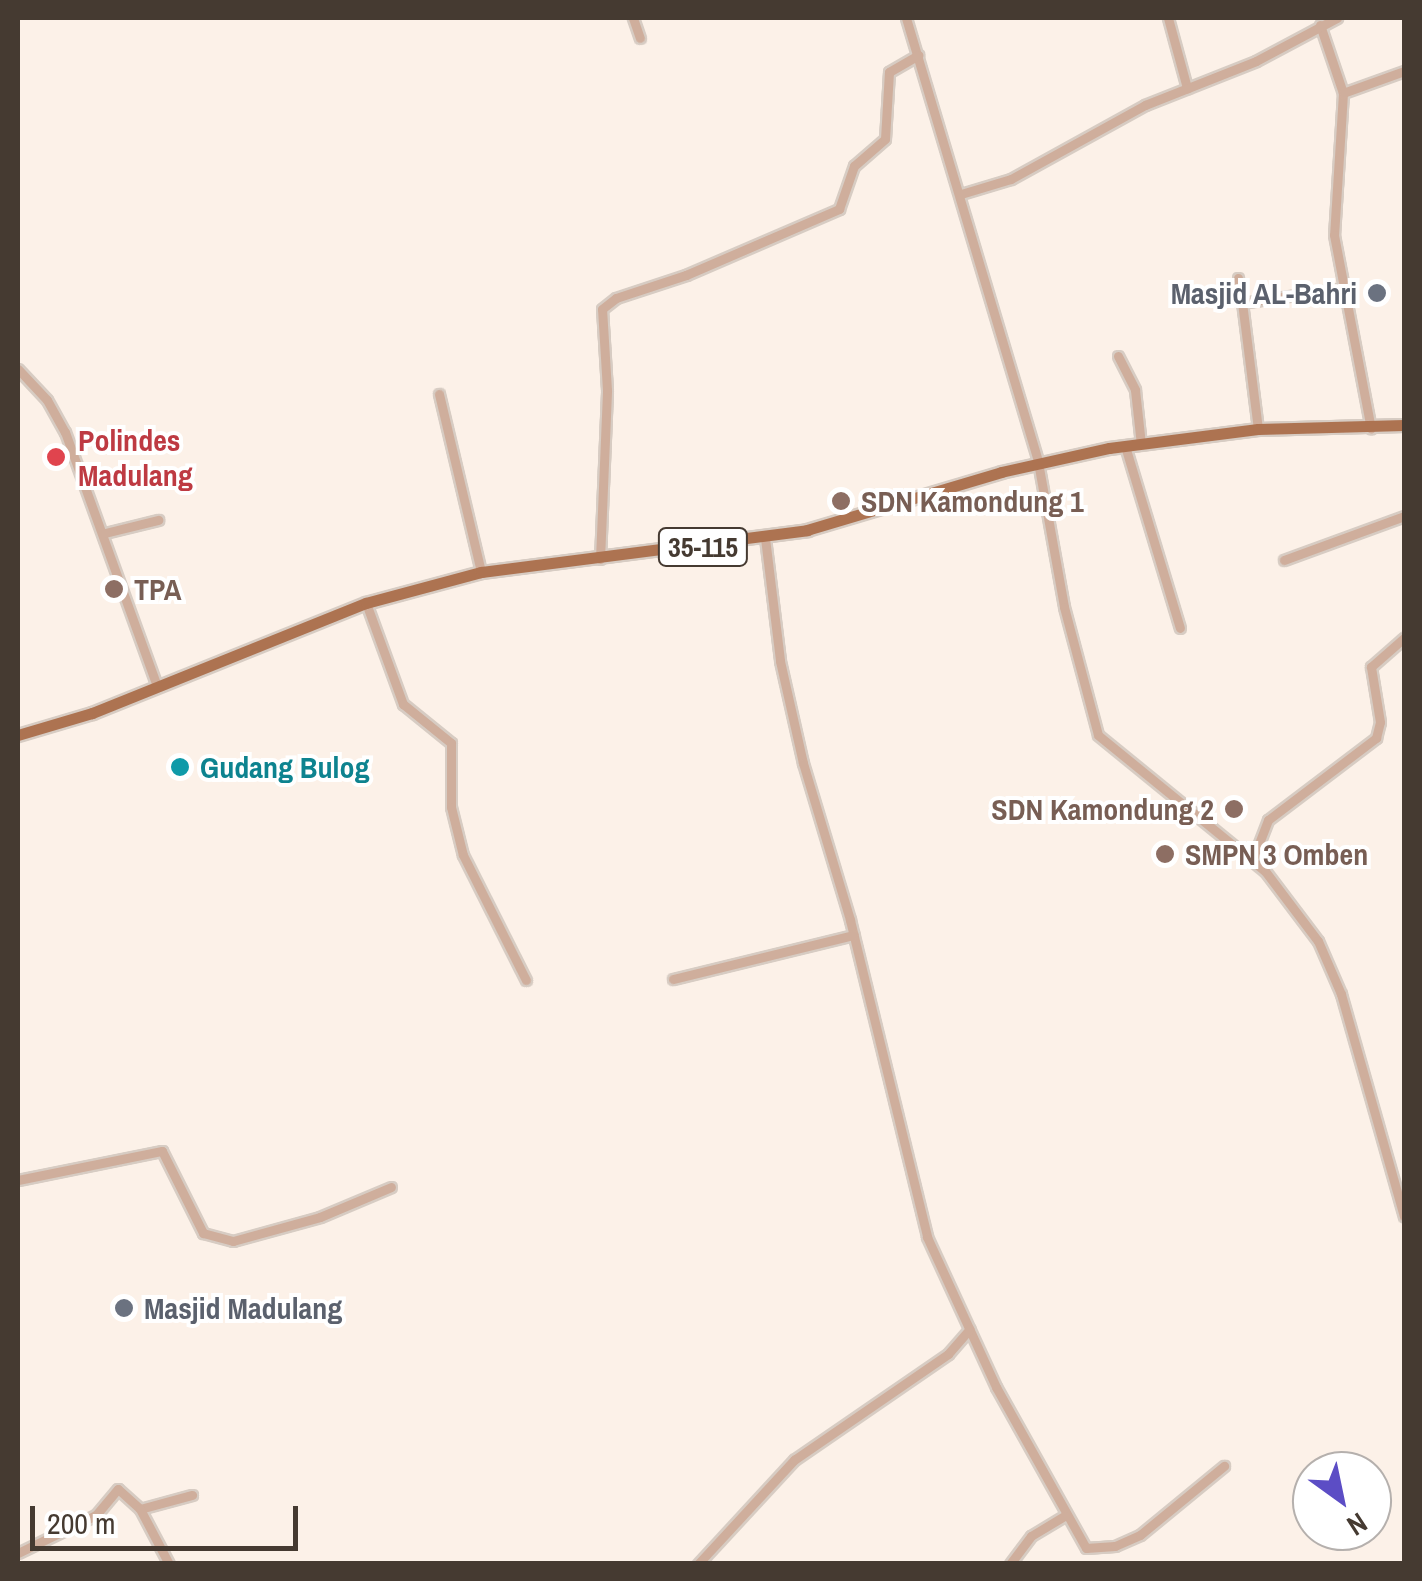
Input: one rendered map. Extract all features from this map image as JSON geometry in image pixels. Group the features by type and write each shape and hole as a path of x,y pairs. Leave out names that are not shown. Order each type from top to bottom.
{"main road":[{"name":"35-115","path":"18,735 92,713 156,684 366,604 481,572 765,538 848,521 1038,462 1125,446 1258,429 1371,429 1404,425"}],"street":[{"path":"634,18 640,38"},
{"path":"906,18 962,194 1038,462 1064,608 1100,740 1253,860 1286,895 1332,966 1404,1216"},
{"path":"1168,18 1186,88"},
{"path":"962,194 1010,179 1186,88 1256,61 1336,18"},
{"path":"1320,25 1342,93 1333,217 1371,429"},
{"path":"600,559 607,418 602,309 616,298 839,210 854,166 885,139 889,72 918,55"},
{"path":"1342,93 1404,71"},
{"path":"1238,278 1258,429"},
{"path":"1242,304 1344,288"},
{"path":"1118,356 1135,390 1142,444"},
{"path":"18,369 56,415 104,533 156,684"},
{"path":"439,394 481,572"},
{"path":"1125,446 1180,628"},
{"path":"1284,560 1404,516"},
{"path":"104,533 158,520"},
{"path":"765,538 782,674 854,935 928,1236 970,1329 1064,1516 1086,1548 1116,1546 1140,1535 1224,1466"},
{"path":"366,604 403,704 452,743 452,806 464,855 526,980"},
{"path":"1253,860 1268,820 1376,738 1380,722 1371,666 1404,638"},
{"path":"673,979 854,935"},
{"path":"18,1180 162,1151 203,1232 233,1241 320,1217 390,1187"},
{"path":"698,1564 794,1460 846,1429 970,1329"},
{"path":"18,1553 96,1515 118,1489 140,1509 169,1564"},
{"path":"140,1509 192,1494"},
{"path":"1010,1564 1031,1536 1064,1516"}],"place":[{"name":"Masjid AL-Bahri","path":"1377,293"},
{"name":"Polindes Madulang","path":"56,457"},
{"name":"SDN Kamondung 1","path":"841,501"},
{"name":"TPA","path":"114,589"},
{"name":"Gudang Bulog","path":"180,767"},
{"name":"SDN Kamondung 2","path":"1234,809"},
{"name":"SMPN 3 Omben","path":"1165,854"},
{"name":"Masjid Madulang","path":"124,1308"}]}
